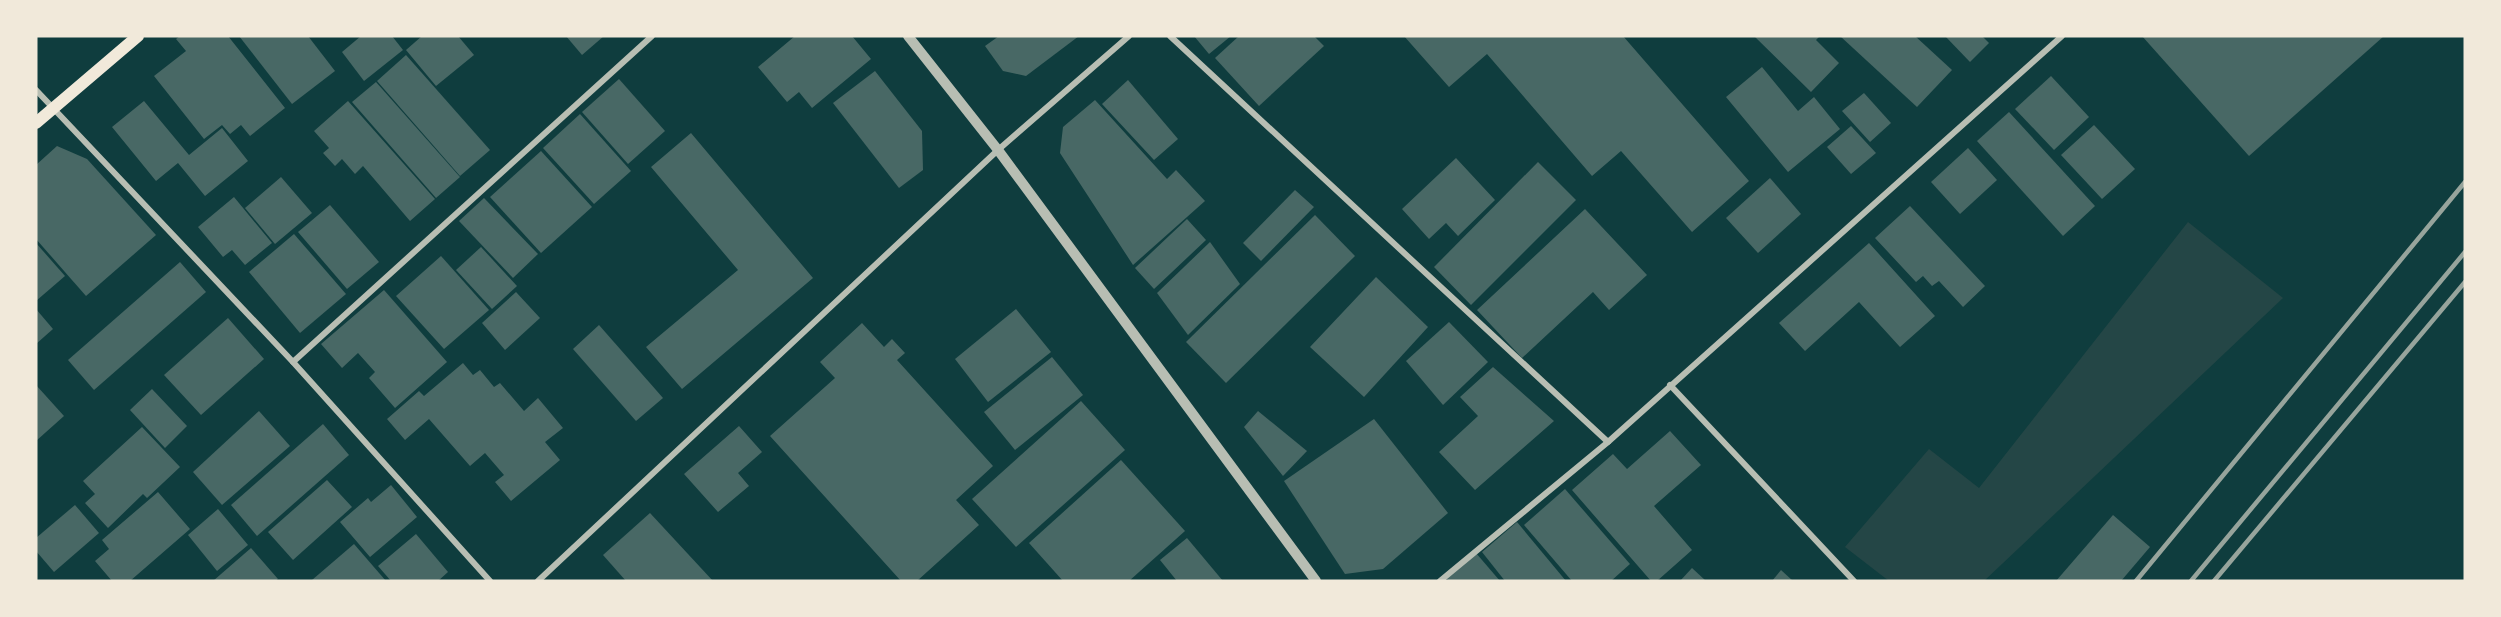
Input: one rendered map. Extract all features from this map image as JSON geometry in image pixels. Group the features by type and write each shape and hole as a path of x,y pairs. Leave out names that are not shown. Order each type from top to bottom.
{"main road":[{"path":"36,123 138,36"}],"street":[{"path":"293,362 652,36"},
{"path":"908,36 998,150 1316,581"},
{"path":"538,581 998,150 1129,36"},
{"path":"1170,36 1608,441"},
{"path":"1440,581 1608,441 2062,36"},
{"path":"36,90 293,362 490,581"},
{"path":"1670,386 1854,581"}],"shaded area":[{"path":"2188,222 2283,298 1984,581 1889,581 1845,547 1929,449 1979,488"}],"building":[{"path":"180,36 228,36 285,108 250,136 241,125 230,134 222,125 204,139 154,76 186,51 176,39"},
{"path":"239,36 308,36 335,71 292,104"},
{"path":"361,36 392,36 403,50 364,81 342,52"},
{"path":"422,36 458,36 474,55 436,86 406,50"},
{"path":"566,36 604,36 582,55"},
{"path":"795,36 852,36 871,59 812,108 799,92 787,102 758,67"},
{"path":"999,36 1079,36 1026,76 1003,71 985,46"},
{"path":"1194,36 1231,36 1209,54"},
{"path":"1239,36 1314,36 1324,46 1259,106 1215,58"},
{"path":"1404,36 1623,36 1749,181 1692,232 1621,151 1592,176 1487,54 1449,87"},
{"path":"1754,36 1820,36 1816,40 1839,63 1811,92"},
{"path":"1840,36 1915,36 1952,70 1917,107"},
{"path":"1945,36 1982,36 1989,43 1970,62"},
{"path":"2142,36 2384,36 2249,156"},
{"path":"406,55 490,150 460,176 377,81"},
{"path":"1762,67 1798,111 1814,97 1840,129 1788,172 1726,97"},
{"path":"875,71 922,131 923,170 899,188 833,103"},
{"path":"2051,76 2089,117 2054,150 2015,109"},
{"path":"619,79 665,131 628,164 582,112"},
{"path":"1128,80 1178,139 1154,160 1102,104"},
{"path":"376,82 460,177 436,198 352,102"},
{"path":"1864,93 1891,123 1870,142 1842,111"},
{"path":"1095,100 1167,179 1176,170 1205,201 1133,265 1060,153 1063,127"},
{"path":"144,101 189,155 222,128 248,161 205,196 178,163 156,181 112,127"},
{"path":"348,101 435,199 410,221 363,166 355,174 342,159 335,166 323,153 329,148 314,131"},
{"path":"2009,112 2095,206 2063,236 1977,141"},
{"path":"580,114 631,171 594,204 543,148"},
{"path":"2094,125 2135,169 2102,199 2061,155"},
{"path":"1851,126 1876,153 1851,174 1827,147"},
{"path":"691,133 813,278 682,389 646,347 738,270 651,167"},
{"path":"57,146 87,159 156,235 86,296 36,239 36,165"},
{"path":"1968,148 1997,180 1960,214 1931,182"},
{"path":"541,151 592,207 541,253 490,197"},
{"path":"1456,158 1495,200 1458,236 1446,223 1429,239 1402,209"},
{"path":"1538,162 1576,200 1471,305 1434,267"},
{"path":"281,177 312,213 275,244 245,208"},
{"path":"1770,178 1801,214 1758,253 1726,218"},
{"path":"1295,190 1314,207 1261,261 1243,243"},
{"path":"234,197 272,243 245,265 232,250 223,257 198,227"},
{"path":"484,198 538,254 513,278 459,221"},
{"path":"330,205 379,262 347,289 298,232"},
{"path":"1910,206 1985,286 1963,307 1939,281 1932,286 1923,276 1916,282 1875,238"},
{"path":"1585,209 1647,275 1609,310 1593,292 1522,358 1477,310"},
{"path":"1315,215 1355,256 1226,383 1186,342"},
{"path":"1187,219 1206,240 1154,289 1135,268"},
{"path":"294,234 346,294 300,333 249,272"},
{"path":"1210,242 1240,284 1188,335 1157,293"},
{"path":"36,243 65,276 36,301"},
{"path":"1869,243 1935,316 1900,347 1859,302 1805,351 1779,323"},
{"path":"481,247 517,286 492,309 456,270"},
{"path":"441,256 489,310 444,349 396,296"},
{"path":"180,262 206,292 94,390 68,360"},
{"path":"1376,277 1428,327 1364,397 1310,347"},
{"path":"384,290 447,362 395,408 369,378 375,372 358,353 342,368 321,344"},
{"path":"516,292 540,318 505,350 482,323"},
{"path":"36,309 53,329 36,344"},
{"path":"1016,309 1051,352 988,402 955,359"},
{"path":"228,318 264,359 201,415 164,375"},
{"path":"1449,322 1488,362 1443,405 1406,361"},
{"path":"862,323 884,347 892,339 905,353 897,360 993,466 956,500 979,525 917,581 901,581 770,436 835,378 820,362"},
{"path":"599,325 663,398 636,421 573,349"},
{"path":"1052,357 1083,395 1015,450 984,412"},
{"path":"463,363 473,375 480,370 494,387 500,383 524,411 538,398 563,428 545,442 560,460 511,501 495,482 504,475 485,453 470,466 429,419 405,440 387,419 419,391 424,396"},
{"path":"1493,367 1554,421 1475,490 1439,452 1478,416 1460,397"},
{"path":"36,385 64,416 36,441"},
{"path":"152,389 187,426 165,448 130,410"},
{"path":"1081,401 1125,450 1016,547 972,499"},
{"path":"259,411 290,446 222,505 193,472"},
{"path":"1258,411 1307,451 1283,476 1244,427"},
{"path":"1374,419 1448,513 1383,569 1345,574 1284,481"},
{"path":"323,424 349,455 257,536 231,505"},
{"path":"739,426 762,452 738,473 749,486 718,512 684,474"},
{"path":"142,427 180,467 147,498 143,494 108,528 85,503 95,494 83,481"},
{"path":"1670,431 1701,465 1654,506 1692,550 1657,581 1651,581 1572,490 1613,454 1627,469"},
{"path":"1121,460 1185,531 1129,581 1063,581 1029,543"},
{"path":"327,480 352,507 293,560 268,532"},
{"path":"391,485 417,517 370,557 340,522 368,498 371,502"},
{"path":"1565,489 1630,564 1611,581 1572,581 1524,525"},
{"path":"158,492 190,529 130,581 112,581 95,561 109,549 102,540"},
{"path":"75,505 99,533 54,572 36,551 36,538"},
{"path":"218,509 248,545 217,571 188,535"},
{"path":"650,513 713,581 626,581 603,555"},
{"path":"2113,515 2150,547 2121,581 2056,581"},
{"path":"1517,522 1566,581 1505,581 1482,552"},
{"path":"416,534 448,572 438,581 391,581 378,566"},
{"path":"1187,538 1223,581 1177,581 1160,560"},
{"path":"354,544 386,581 312,580"},
{"path":"251,548 278,579 275,581 213,581"},
{"path":"1476,553 1500,581 1449,581 1446,578"},
{"path":"1692,568 1706,581 1680,581"},
{"path":"1781,570 1793,581 1772,581"}],"railway":[{"path":"2136,581 2465,182"},
{"path":"2191,581 2465,252"},
{"path":"2214,581 2465,282"}]}
